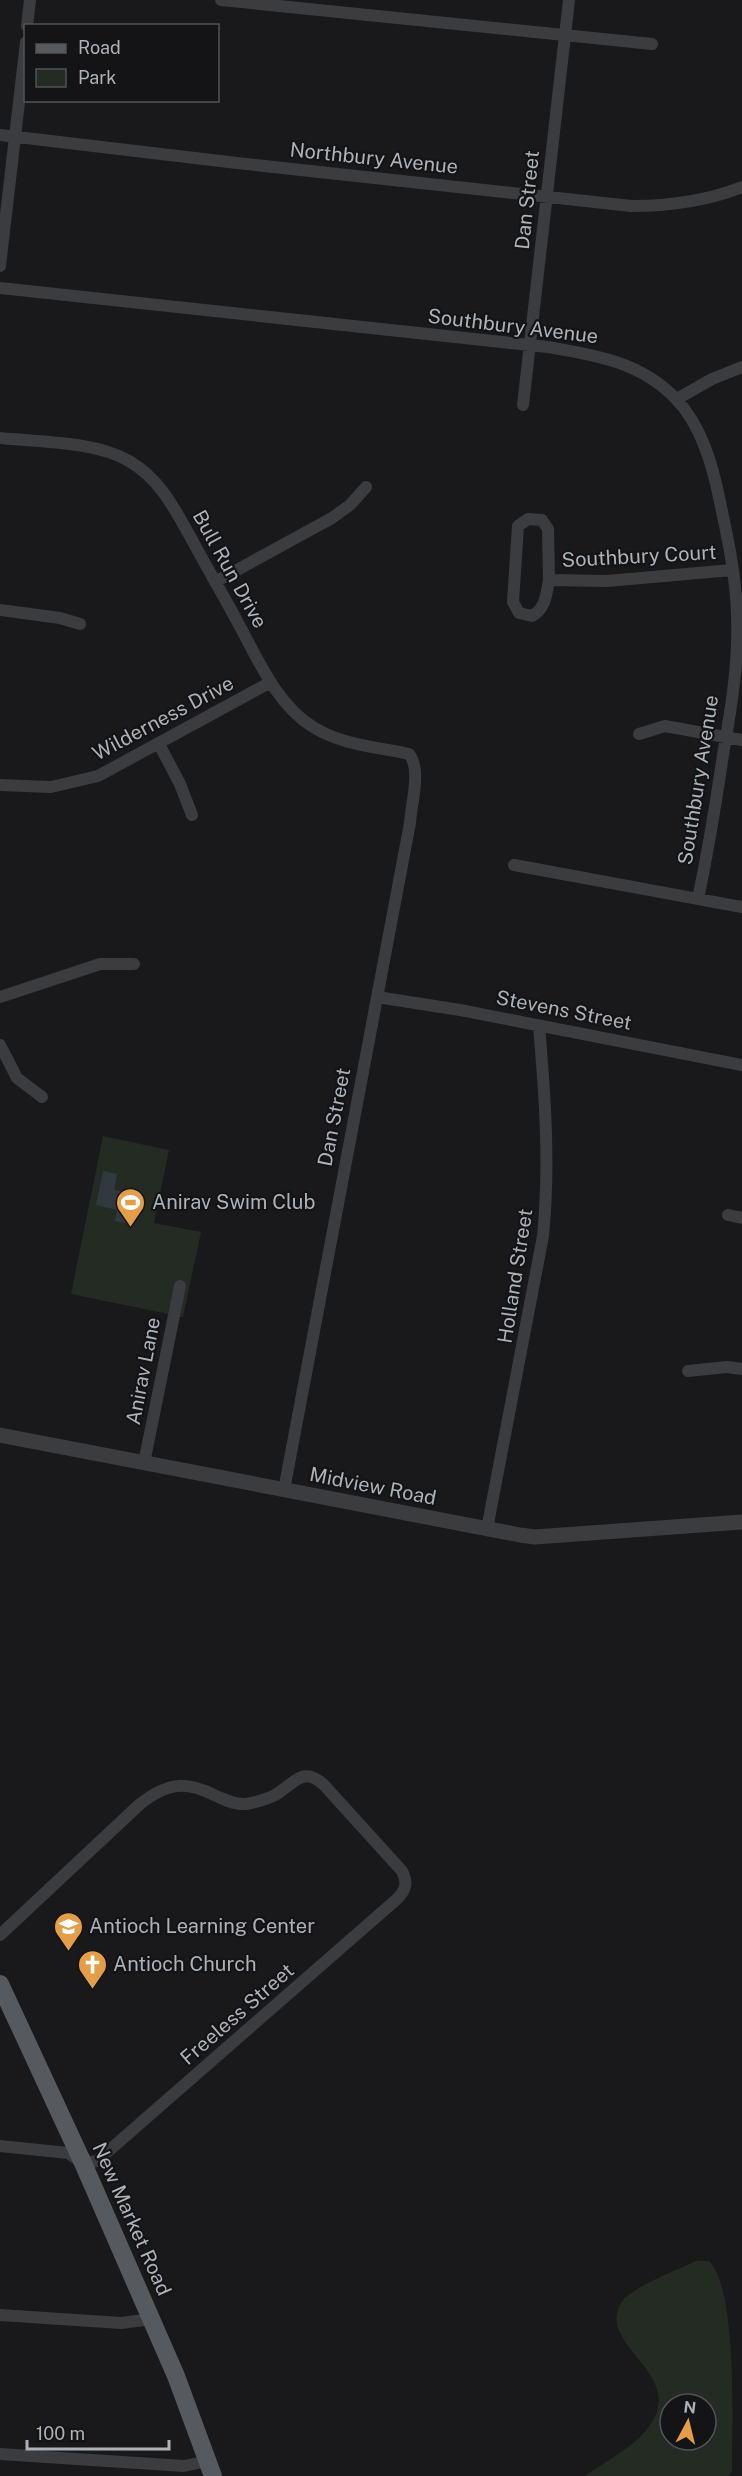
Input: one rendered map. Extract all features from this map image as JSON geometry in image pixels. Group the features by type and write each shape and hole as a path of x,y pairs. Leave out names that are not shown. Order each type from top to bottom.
{"main road":[{"name":"New Market Road","path":"0,1984 152,2319 181,2387 211,2469"}],"street":[{"path":"27,24 30,0"},
{"path":"221,0 323,5 652,44"},
{"name":"Dan Street","path":"523,405 569,0"},
{"path":"0,266 24,59"},
{"name":"Northbury Avenue","path":"0,135 631,206 662,206 692,201 742,187"},
{"name":"Southbury Avenue","path":"0,288 531,346 606,357 650,378 677,399 703,442 717,487 732,570 737,614 736,666 698,899"},
{"path":"677,399 712,379 742,367"},
{"name":"Bull Run Drive","path":"0,438 102,451 128,460 142,469 170,499 271,682 287,705 313,728 342,740 407,753"},
{"path":"215,582 332,518 350,505 366,487"},
{"name":"Southbury Court","path":"528,519 542,520 548,529 549,580 545,601 540,611 532,616 519,613 513,602 518,526 528,519"},
{"name":"Southbury Court","path":"549,580 607,581 732,570"},
{"path":"0,610 60,618 80,624"},
{"name":"Wilderness Drive","path":"0,785 33,788 69,784 109,771 271,682"},
{"path":"639,734 665,726 742,740"},
{"path":"159,744 180,784 192,815"},
{"name":"Dan Street","path":"284,1490 410,823 416,771 413,759 407,753"},
{"path":"514,865 742,907"},
{"path":"0,997 100,964 134,964"},
{"name":"Stevens Street","path":"378,997 438,1006 742,1065"},
{"name":"Holland Street","path":"487,1529 543,1236 547,1191 547,1131 539,1026"},
{"path":"0,1045 17,1077 42,1097"},
{"path":"728,1215 742,1218"},
{"name":"Anirav Lane","path":"144,1463 180,1286"},
{"path":"688,1371 727,1367 742,1369"},
{"name":"Midview Road","path":"0,1435 535,1537 742,1522"},
{"name":"Freeless Street","path":"0,1935 140,1804 161,1790 174,1786 193,1786 227,1801 246,1804 267,1798 302,1776 312,1776 324,1785 402,1871 406,1882 405,1891 397,1899 97,2161 83,2163"},
{"path":"0,2146 68,2153 83,2163"},
{"path":"0,2314 121,2323 152,2319"},
{"path":"0,2454 211,2469"}],"green space":[{"name":"Anirav Swim Club","path":"103,1136 169,1150 154,1223 201,1232 183,1317 71,1294"},
{"path":"696,2261 709,2261 718,2277 725,2300 729,2329 732,2471 729,2476 585,2476 641,2436 657,2410 658,2392 651,2377 620,2334 616,2319 621,2303 626,2297 644,2285"}],"shaded area":[{"path":"103,1171 117,1174 114,1190 135,1194 129,1224 115,1221 117,1210 96,1205"}],"place":[{"name":"Anirav Swim Club","path":"131,1228"},
{"name":"Antioch Learning Center","path":"68,1952"},
{"name":"Antioch Church","path":"92,1990"}]}
